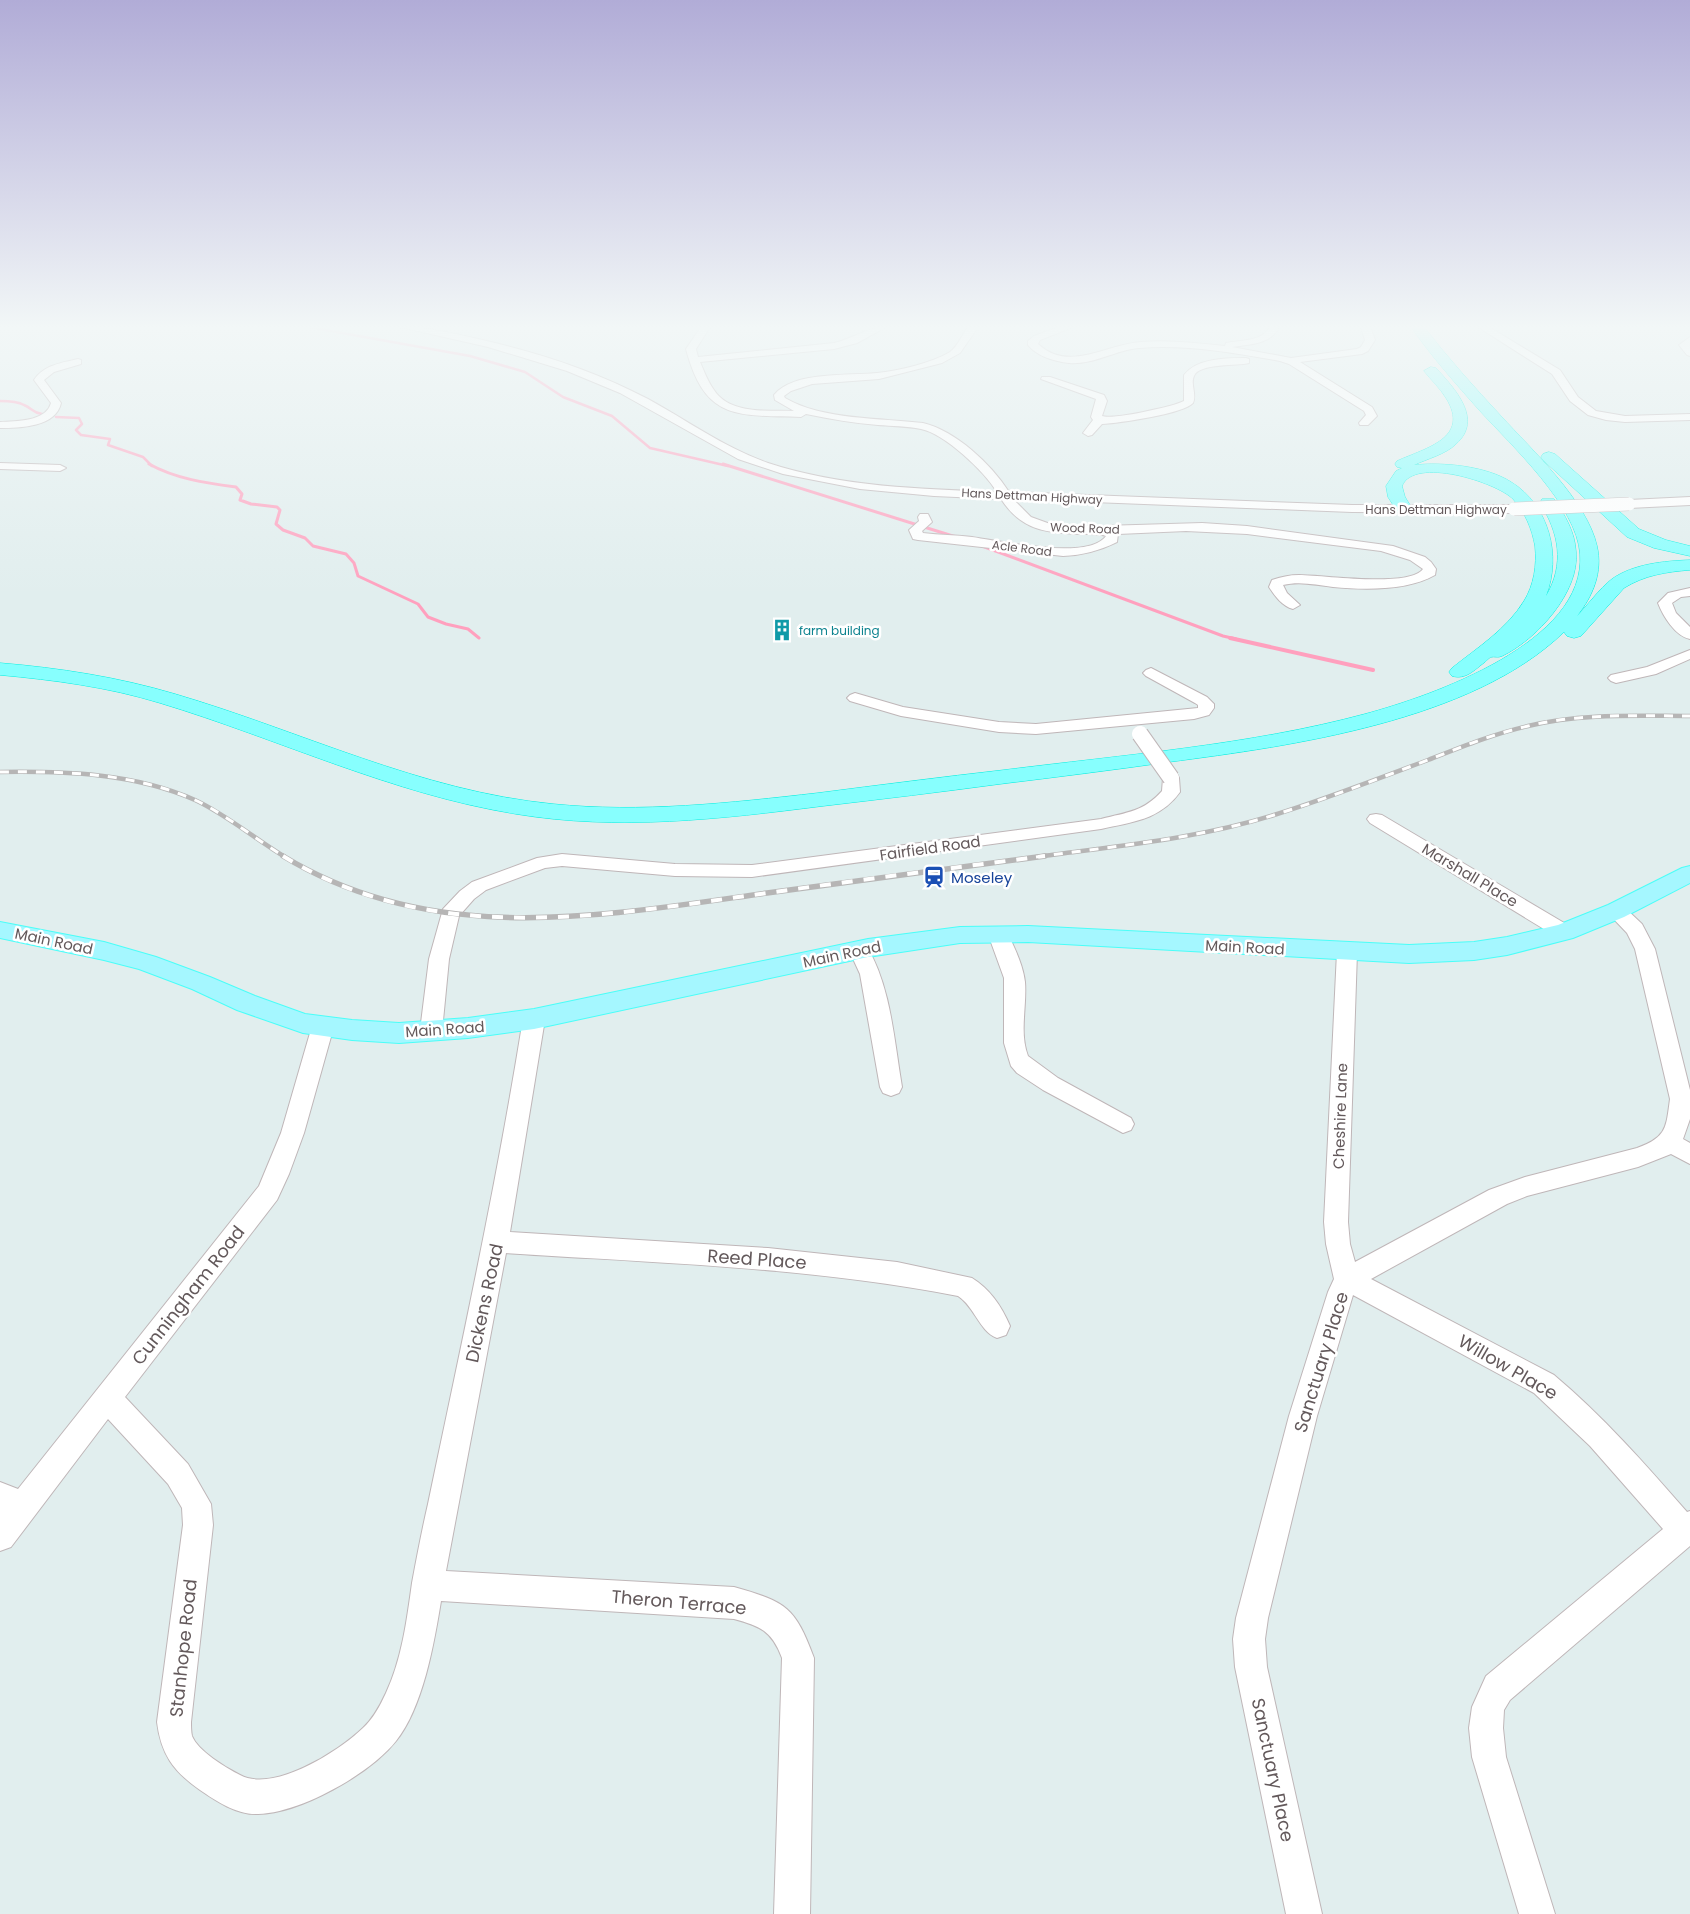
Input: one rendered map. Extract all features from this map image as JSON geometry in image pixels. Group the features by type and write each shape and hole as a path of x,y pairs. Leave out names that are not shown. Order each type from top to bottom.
{"highway":[{"path":"1398,510 1384,488 1384,481 1388,473 1450,442 1462,425 1461,416"},
{"path":"0,657 84,666 138,675 182,686 400,762 478,784 546,795 617,800 666,800 744,794 1268,727 1370,705 1459,672 1512,641 1543,614 1561,586 1567,561 1564,532 1546,500 1474,416"},
{"path":"0,669 71,677 140,690 201,709 416,785 472,799 519,808 623,816 766,807 1248,745 1342,727 1406,709 1477,681 1510,664 1539,645 1559,628 1574,609 1585,591 1589,578 1588,545 1576,514 1548,478 1494,416"},
{"path":"1505,416 1623,526 1645,539 1690,551"},
{"path":"1398,510 1394,490 1395,482 1401,476 1425,469 1455,470 1485,476 1513,490 1525,502 1540,530 1544,544 1545,567 1543,580 1536,598 1522,617 1496,642 1459,672"},
{"path":"1406,709 1436,704 1466,695 1516,672 1570,637 1617,584 1623,580 1641,571 1690,565"}],"main road":[{"name":"Main Road","path":"0,930 104,951 147,963 272,1013 322,1026 375,1032 431,1031 534,1019 858,950 960,935 998,934 1409,954 1474,951 1506,946 1564,932 1616,912 1690,873"}],"street":[{"path":"0,425 25,423 47,416"},
{"name":"Hans Dettman Highway","path":"669,416 733,454 784,472 872,487 1006,495 1398,510 1514,509 1690,502"},
{"name":"Wood Road","path":"832,416 923,426 934,429 988,471 1020,515 1034,524 1057,529 1106,530 1203,527 1241,530 1374,547 1415,557 1430,567 1430,572 1426,576 1404,581 1350,583 1289,580 1278,583 1276,587 1278,592 1293,606"},
{"path":"1096,416 1100,421"},
{"path":"1088,433 1095,423 1100,421 1135,416"},
{"path":"1364,423 1372,416"},
{"path":"1610,416 1625,419 1690,417"},
{"path":"0,466 60,468"},
{"name":"Acle Road","path":"924,517 926,522 915,530 918,536 1064,552 1079,551 1104,544 1113,536 1106,530"},
{"path":"1690,592 1674,595 1667,599 1665,603 1670,614 1690,635"},
{"path":"1616,678 1651,671 1690,654"},
{"path":"855,698 901,710 999,727 1036,728 1129,718 1194,714 1203,712 1206,708 1201,700 1151,673"},
{"name":"Fairfield Road","path":"431,1031 439,959 450,914 466,895 479,886 522,868 544,862 562,860 675,870 752,871 1027,835 1101,824 1146,813 1161,803 1171,792 1171,778 1129,718"},
{"name":"Marshall Place","path":"1376,819 1564,932"},
{"name":"Sanctuary Place","path":"1304,1914 1251,1668 1249,1639 1257,1595 1303,1416 1341,1292 1347,1279 1498,1197 1552,1179 1638,1157 1661,1149 1680,1148 1675,1133 1681,1099 1645,949 1635,929 1616,912"},
{"path":"998,934 1009,959 1015,983 1015,1038 1016,1052 1020,1062 1034,1074 1123,1124"},
{"path":"858,950 870,974 891,1087"},
{"name":"Cheshire Lane","path":"1347,952 1336,1222 1338,1244 1347,1279"},
{"name":"Dickens Road","path":"427,1585 496,1242 534,1019"},
{"name":"Cunningham Road","path":"0,1536 12,1502 107,1398 268,1192 277,1175 322,1026"},
{"name":"Reed Place","path":"496,1242 768,1259 906,1275 963,1286 973,1292 997,1326"},
{"name":"Willow Place","path":"1347,1279 1544,1384 1567,1402 1593,1428 1687,1528"},
{"name":"Stanhope Road","path":"107,1398 178,1474 196,1504 198,1525 174,1722 176,1740 187,1756 220,1784 243,1795 258,1796 286,1792 344,1764 368,1747 385,1729 409,1676 427,1585"},
{"path":"1537,1914 1489,1757 1486,1728 1488,1707 1498,1688 1687,1528"},
{"name":"Theron Terrace","path":"427,1585 734,1603 758,1610 778,1619 791,1636 798,1658 792,1914"}],"waterway":[{"path":"612,416 650,448 728,466"},
{"path":"56,417 79,418 82,424 76,430 81,435 110,439 108,445 143,457 151,465"},
{"path":"723,464 956,537"},
{"path":"151,465 180,477 236,487 242,494 240,500 251,504 277,507 280,510 276,524 283,530 305,538 313,546 346,554 354,563 358,576 418,604 428,617 446,624 468,629 479,638"},
{"path":"982,546 1223,636 1236,639"},
{"path":"1230,638 1373,670"}],"railway":[{"path":"1036,857 1156,841 1245,823 1371,782 1477,741 1528,726 1588,717 1690,716"},
{"path":"0,772 74,773 124,779 172,791 195,800 218,813 285,857"},
{"path":"283,856 340,885 399,904 459,914 520,918 581,916 643,910 1045,856"}],"place":[{"name":"farm building","path":"782,630"},
{"name":"Moseley","path":"934,877"}]}
